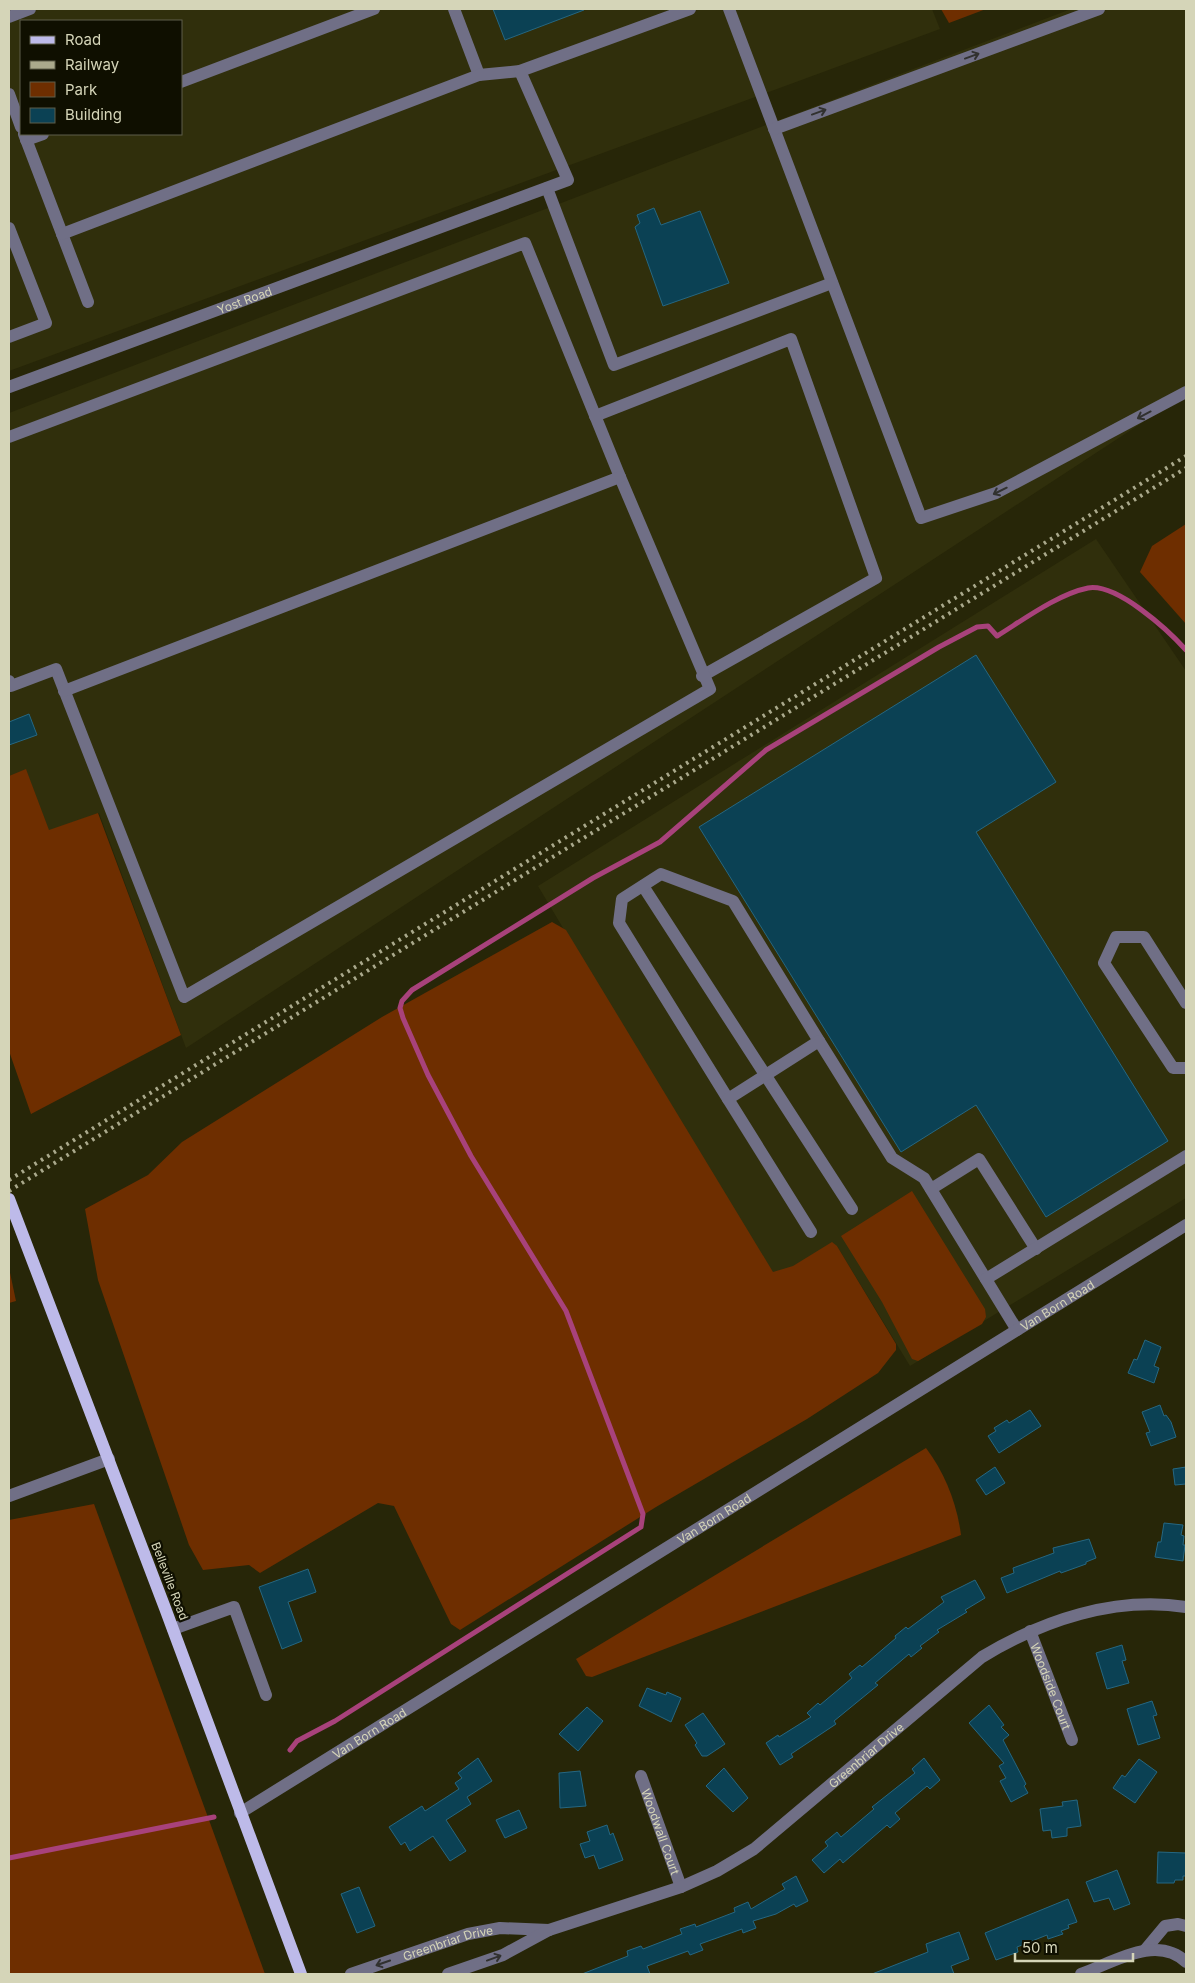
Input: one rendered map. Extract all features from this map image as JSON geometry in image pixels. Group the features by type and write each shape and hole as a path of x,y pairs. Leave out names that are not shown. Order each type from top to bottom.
{"main road":[{"name":"Belleville Road","path":"9,1199 174,1629 240,1813 301,1974"}],"street":[{"path":"9,17 30,9"},
{"path":"182,82 374,9"},
{"path":"454,9 479,75"},
{"path":"62,234 479,75 520,71 690,9"},
{"path":"729,9 921,518 996,493 1186,392"},
{"path":"774,129 1099,9"},
{"name":"Yost Road","path":"9,387 568,180 520,71"},
{"path":"9,94 20,124"},
{"path":"25,137 88,302"},
{"path":"547,188 614,365 832,284"},
{"path":"9,228 46,323 9,337"},
{"path":"9,436 525,243 702,676 710,689 184,997 56,669 11,686 9,681"},
{"path":"595,416 790,340 876,578 702,676"},
{"path":"64,691 620,477"},
{"path":"811,1232 619,923 622,899 661,874 733,901 892,1158 924,1178 1017,1330"},
{"path":"643,886 852,1208"},
{"path":"1186,1003 1144,937 1116,937 1104,963 1172,1068 1186,1068"},
{"path":"728,1099 819,1041"},
{"path":"986,1279 1186,1156"},
{"path":"931,1190 979,1159 1036,1249"},
{"name":"Van Born Road","path":"240,1813 1186,1225"},
{"path":"9,1496 109,1458"},
{"name":"Greenbriar Drive","path":"448,1974 503,1955 549,1930 635,1904 717,1871 754,1848 982,1657 1030,1631 1110,1607 1151,1603 1186,1607"},
{"path":"174,1629 234,1607 266,1695"},
{"name":"Woodside Court","path":"1030,1631 1072,1740"},
{"name":"Woodwall Court","path":"641,1776 681,1887"},
{"path":"1145,1950 1165,1926 1178,1924 1186,1926"},
{"name":"Greenbriar Drive","path":"351,1974 476,1933 500,1928 549,1930"},
{"path":"1081,1974 1145,1950 1157,1948 1168,1950 1186,1962"}],"shaded area":[{"path":"9,9 932,9 940,29 9,371"},
{"path":"1071,9 1186,9 1186,394 186,1048 99,813 49,831 26,770 9,776 9,413"},
{"path":"1096,539 1186,671 1186,1198 910,1366 837,1246 776,1285 538,886"}],"green space":[{"path":"941,9 986,9 949,23"},
{"path":"1186,524 1186,624 1140,572 1152,546"},
{"path":"26,769 49,830 98,813 181,1035 31,1114 9,1051 9,776"},
{"path":"552,922 566,930 773,1272 793,1266 832,1242 837,1246 896,1344 896,1350 878,1373 807,1419 656,1507 460,1630 451,1624 394,1506 378,1503 260,1573 249,1565 203,1570 189,1545 98,1280 85,1209 148,1175 182,1142 382,1017"},
{"path":"912,1191 985,1309 986,1317 982,1324 918,1361 912,1359 882,1302 841,1236"},
{"path":"9,1268 16,1301 9,1303"},
{"path":"926,1448 939,1468 949,1489 957,1512 961,1535 592,1677 586,1676 576,1659"},
{"path":"94,1504 265,1974 9,1974 9,1520"}],"building":[{"path":"493,9 584,9 584,10 505,40"},
{"path":"654,208 661,225 700,211 729,283 663,306 635,227 640,223 637,215"},
{"path":"976,655 1056,782 976,832 1168,1141 1046,1217 976,1105 901,1152 699,827"},
{"path":"29,714 37,735 9,745 9,722"},
{"path":"1145,1340 1161,1347 1154,1366 1159,1368 1154,1383 1128,1373 1134,1359 1137,1360"},
{"path":"1160,1405 1164,1416 1166,1415 1171,1422 1176,1437 1151,1446 1146,1433 1150,1432 1142,1412"},
{"path":"1030,1410 1041,1426 999,1453 988,1436 996,1431 994,1428 1007,1420 1009,1423"},
{"path":"995,1467 1005,1483 986,1495 976,1480"},
{"path":"1186,1467 1186,1484 1175,1485 1173,1469"},
{"path":"1164,1523 1183,1525 1181,1535 1184,1536 1183,1545 1185,1545 1183,1561 1155,1557 1158,1542 1161,1542"},
{"path":"1089,1539 1096,1558 1086,1562 1086,1564 1061,1573 1060,1571 1007,1593 1001,1578 1014,1573 1013,1568 1054,1553 1053,1548"},
{"path":"308,1569 316,1592 288,1602 302,1641 282,1649 259,1587"},
{"path":"975,1580 985,1598 965,1610 967,1612 937,1630 939,1632 920,1646 922,1648 911,1657 909,1654 875,1683 878,1685 834,1721 836,1724 791,1754 793,1757 780,1765 766,1743 811,1717 807,1713 818,1703 820,1705 852,1678 849,1674 860,1665 862,1667 906,1627 908,1629 944,1602 941,1597"},
{"path":"1122,1645 1126,1660 1122,1661 1129,1683 1107,1689 1096,1653"},
{"path":"647,1688 666,1695 667,1692 681,1698 671,1722 639,1706"},
{"path":"1152,1701 1157,1715 1153,1716 1160,1738 1138,1745 1127,1709"},
{"path":"989,1705 1004,1725 1001,1727 1009,1735 1003,1740 1026,1784 1024,1786 1028,1793 1011,1802 1000,1781 1006,1778 999,1766 1004,1763 969,1723"},
{"path":"587,1707 603,1721 578,1751 559,1734"},
{"path":"703,1713 725,1744 707,1756 702,1756 695,1745 697,1743 685,1725"},
{"path":"478,1758 492,1781 467,1797 471,1804 446,1820 466,1851 450,1861 433,1836 410,1851 405,1842 401,1845 389,1827 422,1806 425,1811 459,1789 455,1783 462,1778 458,1773"},
{"path":"924,1758 940,1780 930,1789 927,1786 895,1813 900,1819 890,1828 887,1825 843,1863 840,1859 824,1873 812,1860 828,1846 825,1842 837,1832 841,1837 874,1809 872,1807 915,1773 912,1769"},
{"path":"1139,1759 1157,1772 1135,1803 1113,1788 1122,1775 1125,1777"},
{"path":"724,1768 748,1798 733,1812 706,1786"},
{"path":"580,1771 586,1806 560,1808 559,1773"},
{"path":"1077,1800 1081,1826 1067,1828 1067,1836 1052,1838 1051,1830 1043,1831 1040,1809 1063,1806 1062,1802"},
{"path":"519,1810 527,1828 505,1838 496,1820"},
{"path":"607,1825 610,1835 613,1833 623,1860 599,1869 594,1855 585,1858 580,1844 590,1841 587,1832"},
{"path":"1158,1852 1186,1853 1186,1876 1183,1876 1183,1880 1175,1880 1174,1883 1157,1883"},
{"path":"1117,1870 1130,1904 1114,1910 1109,1898 1094,1902 1086,1882"},
{"path":"796,1876 808,1901 796,1907 794,1904 776,1914 753,1921 756,1928 743,1933 742,1929 700,1944 703,1950 690,1955 688,1951 647,1966 650,1974 582,1974 628,1956 627,1951 641,1946 643,1949 682,1934 680,1929 695,1924 696,1927 735,1912 734,1908 748,1902 751,1909 785,1889 782,1884"},
{"path":"359,1887 375,1926 357,1933 341,1894"},
{"path":"1068,1899 1077,1922 1068,1925 1069,1928 1061,1931 1063,1934 1048,1939 1047,1935 1017,1947 1018,1952 996,1960 985,1933"},
{"path":"959,1932 969,1959 951,1966 954,1974 872,1974 928,1952 926,1944"}],"waterway":[{"path":"290,1750 297,1741 335,1721 641,1527 643,1514 566,1311 471,1156 428,1075 403,1018 400,1008 402,1001 412,990 593,878 660,842 766,750 939,647 977,627 988,626 997,636 1041,608 1065,596 1088,588 1100,588 1127,600 1155,620 1186,650"},
{"path":"9,1858 214,1817"}],"railway":[{"path":"9,1180 1186,456"},
{"path":"9,1191 1186,468"}]}
